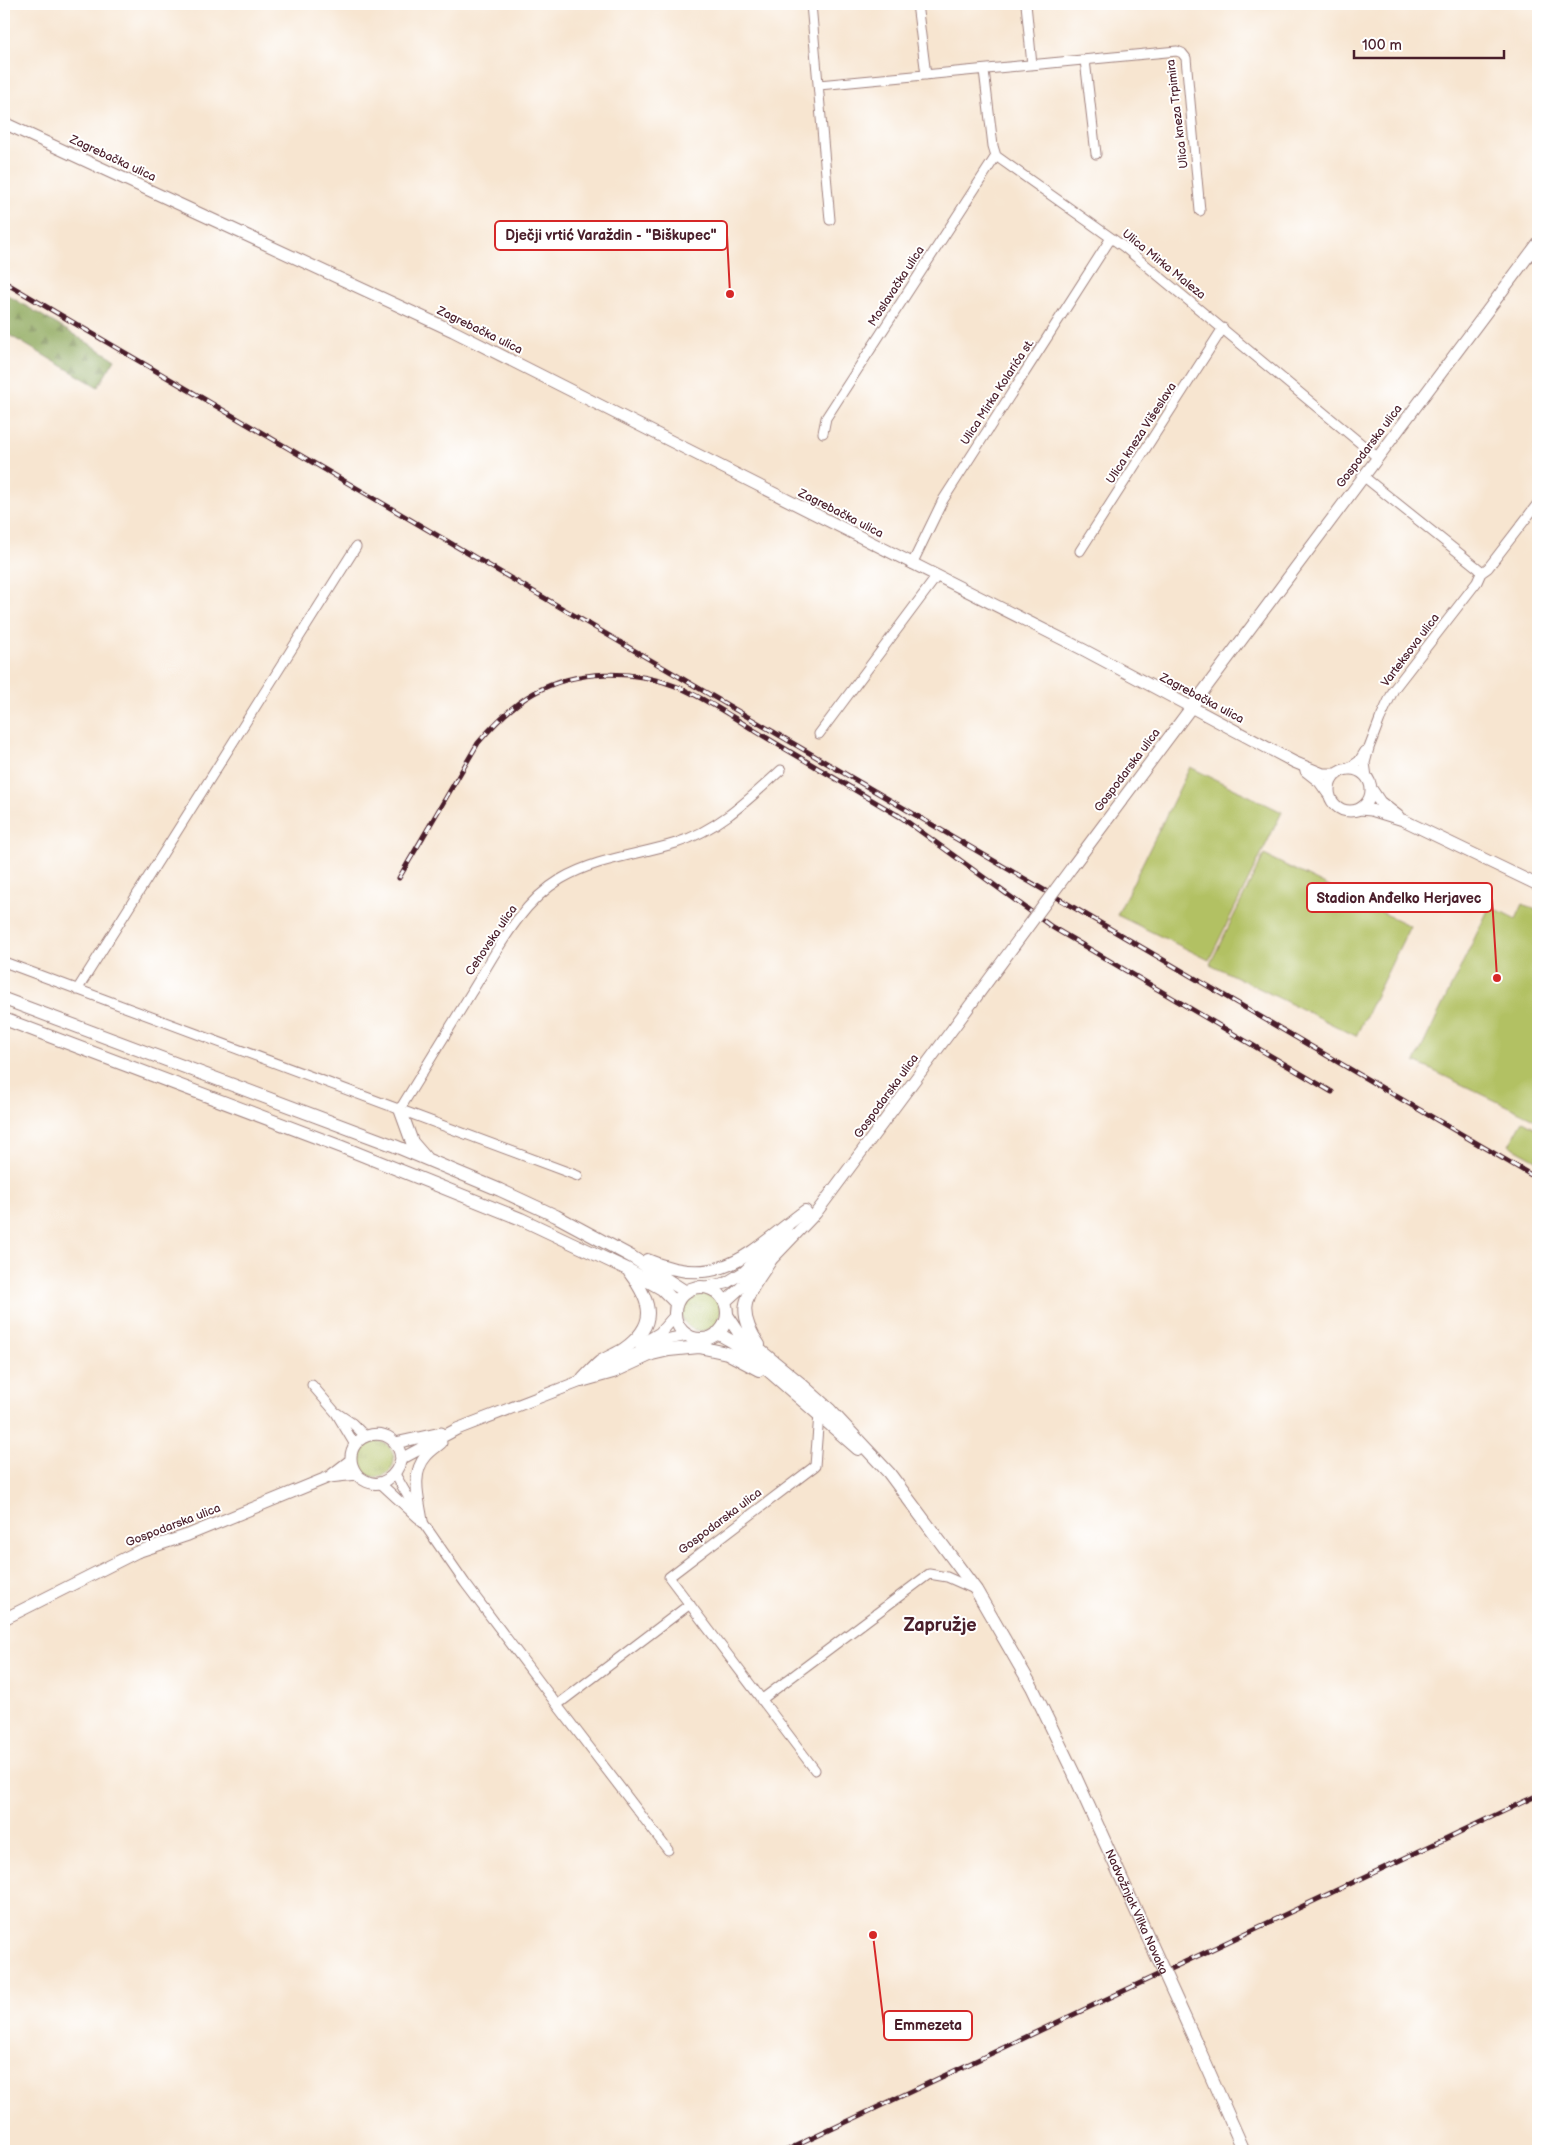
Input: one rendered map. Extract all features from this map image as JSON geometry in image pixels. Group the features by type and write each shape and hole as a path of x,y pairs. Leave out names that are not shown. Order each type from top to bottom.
{"main road":[{"name":"Zagrebačka ulica","path":"4,123 453,331 1193,707 1294,762 1323,774 1358,771 1367,777 1372,790 1380,802 1403,820"},
{"name":"Gospodarska ulica","path":"725,1302 800,1231 876,1134 1072,867 1538,243"},
{"name":"Zagrebačka ulica","path":"1294,762 1320,782 1342,810 1371,810 1403,820 1538,885"},
{"path":"1330,796 1330,784 1342,772"},
{"path":"1360,809 1368,802 1372,790"},
{"path":"4,999 426,1158 556,1216 632,1256 686,1292"},
{"path":"4,1019 444,1187 521,1219 627,1269 662,1289 676,1309 677,1324 688,1336"},
{"path":"400,1109 412,1142 426,1158"},
{"path":"632,1256 681,1270 704,1270 728,1265 752,1253 818,1199 832,1190"},
{"path":"610,1366 660,1333 686,1292 692,1288 726,1283 744,1272 805,1211"},
{"path":"770,1261 747,1297 745,1312 746,1323 750,1332 771,1358"},
{"path":"581,1381 601,1361 623,1350 635,1340 648,1322 649,1310 646,1297 627,1269"},
{"path":"707,1287 720,1295 725,1302 727,1315 740,1333 771,1358 852,1432 889,1473 902,1491"},
{"path":"581,1381 665,1340 688,1336 703,1339 717,1333 722,1328 727,1315"},
{"path":"717,1333 733,1342 819,1414 902,1491"},
{"path":"400,1459 457,1429 581,1381 613,1372 652,1354 669,1350 699,1347 727,1353 754,1368 773,1375"},
{"path":"395,1443 457,1429"},
{"path":"422,1521 416,1488 417,1473 425,1456 457,1429"},
{"path":"357,1474 351,1460 355,1445 365,1436 382,1434 395,1443 400,1459 395,1474 380,1483"},
{"name":"Gospodarska ulica","path":"4,1619 137,1552 188,1535 329,1477 351,1460"},
{"name":"Gospodarska ulica","path":"329,1477 357,1474 371,1483 380,1483"},
{"name":"Nadvožnjak Vilka Novaka","path":"902,1491 976,1590 1032,1687 1075,1776 1244,2151"}],"street":[{"path":"811,4 830,220"},
{"path":"918,4 926,75"},
{"path":"1026,4 1032,65"},
{"name":"Ulica kneza Trpimira","path":"819,86 1177,51 1184,55 1200,211"},
{"path":"1085,60 1096,154"},
{"path":"984,70 993,146 996,156"},
{"name":"Ulica Mirka Maleza","path":"996,156 1111,238 1377,457"},
{"name":"Moslavačka ulica","path":"823,433 826,418 996,156"},
{"name":"Ulica Mirka Kolarića st.","path":"912,564 943,500 1111,238"},
{"name":"Ulica kneza Višeslava","path":"1080,551 1222,328"},
{"path":"1363,476 1481,572"},
{"name":"Varteksova ulica","path":"1367,777 1365,763 1369,748 1394,689 1477,582 1481,572 1488,568 1538,503"},
{"path":"77,990 356,547"},
{"path":"818,734 937,576"},
{"name":"Varteksova ulica","path":"1342,772 1359,761 1369,748"},
{"name":"Cehovska ulica","path":"400,1109 514,924 543,893 560,880 579,870 600,862 676,843 718,824 781,770"},
{"path":"4,962 578,1176"},
{"path":"312,1385 336,1413 355,1445"},
{"path":"336,1413 352,1423 365,1436"},
{"name":"Gospodarska ulica","path":"814,1770 669,1577 815,1466 819,1414"},
{"name":"Gospodarska ulica","path":"395,1474 422,1521 465,1582 668,1850"},
{"name":"Gospodarska ulica","path":"380,1483 409,1512 422,1521"},
{"path":"761,1700 929,1574 947,1577 976,1590"},
{"path":"557,1705 690,1604"}],"green space":[{"path":"4,293 115,359 98,387 4,332"},
{"path":"1190,767 1282,812 1209,960 1117,915"},
{"path":"1264,855 1410,926 1356,1036 1210,964"},
{"path":"1523,904 1538,911 1538,1121 1415,1062 1490,906 1516,919"},
{"path":"1523,1121 1538,1129 1538,1161 1509,1145"},
{"path":"697,1291 705,1291 712,1294 718,1300 721,1311 718,1322 712,1328 705,1331 697,1331 690,1328 684,1322 681,1315 681,1307 684,1300 690,1294"},
{"path":"376,1441 383,1442 389,1446 393,1452 393,1466 389,1472 383,1476 376,1477 369,1476 363,1472 359,1466 358,1459 359,1452 363,1446 369,1442"}],"railway":[{"path":"4,282 1538,1179"},
{"path":"399,878 478,743 490,729 511,709 534,693 568,679 587,676 605,674 643,677 661,681 690,692 904,819"},
{"path":"898,815 1052,927 1332,1092"},
{"path":"785,2151 1538,1795"}],"place":[{"name":"Dječji vrtić Varaždin - \"Biškupec\"","path":"730,294"},
{"name":"Stadion Anđelko Herjavec","path":"1497,978"},
{"name":"Emmezeta","path":"873,1935"}],"district":[{"name":"Zapružje","path":"940,1625"}]}
